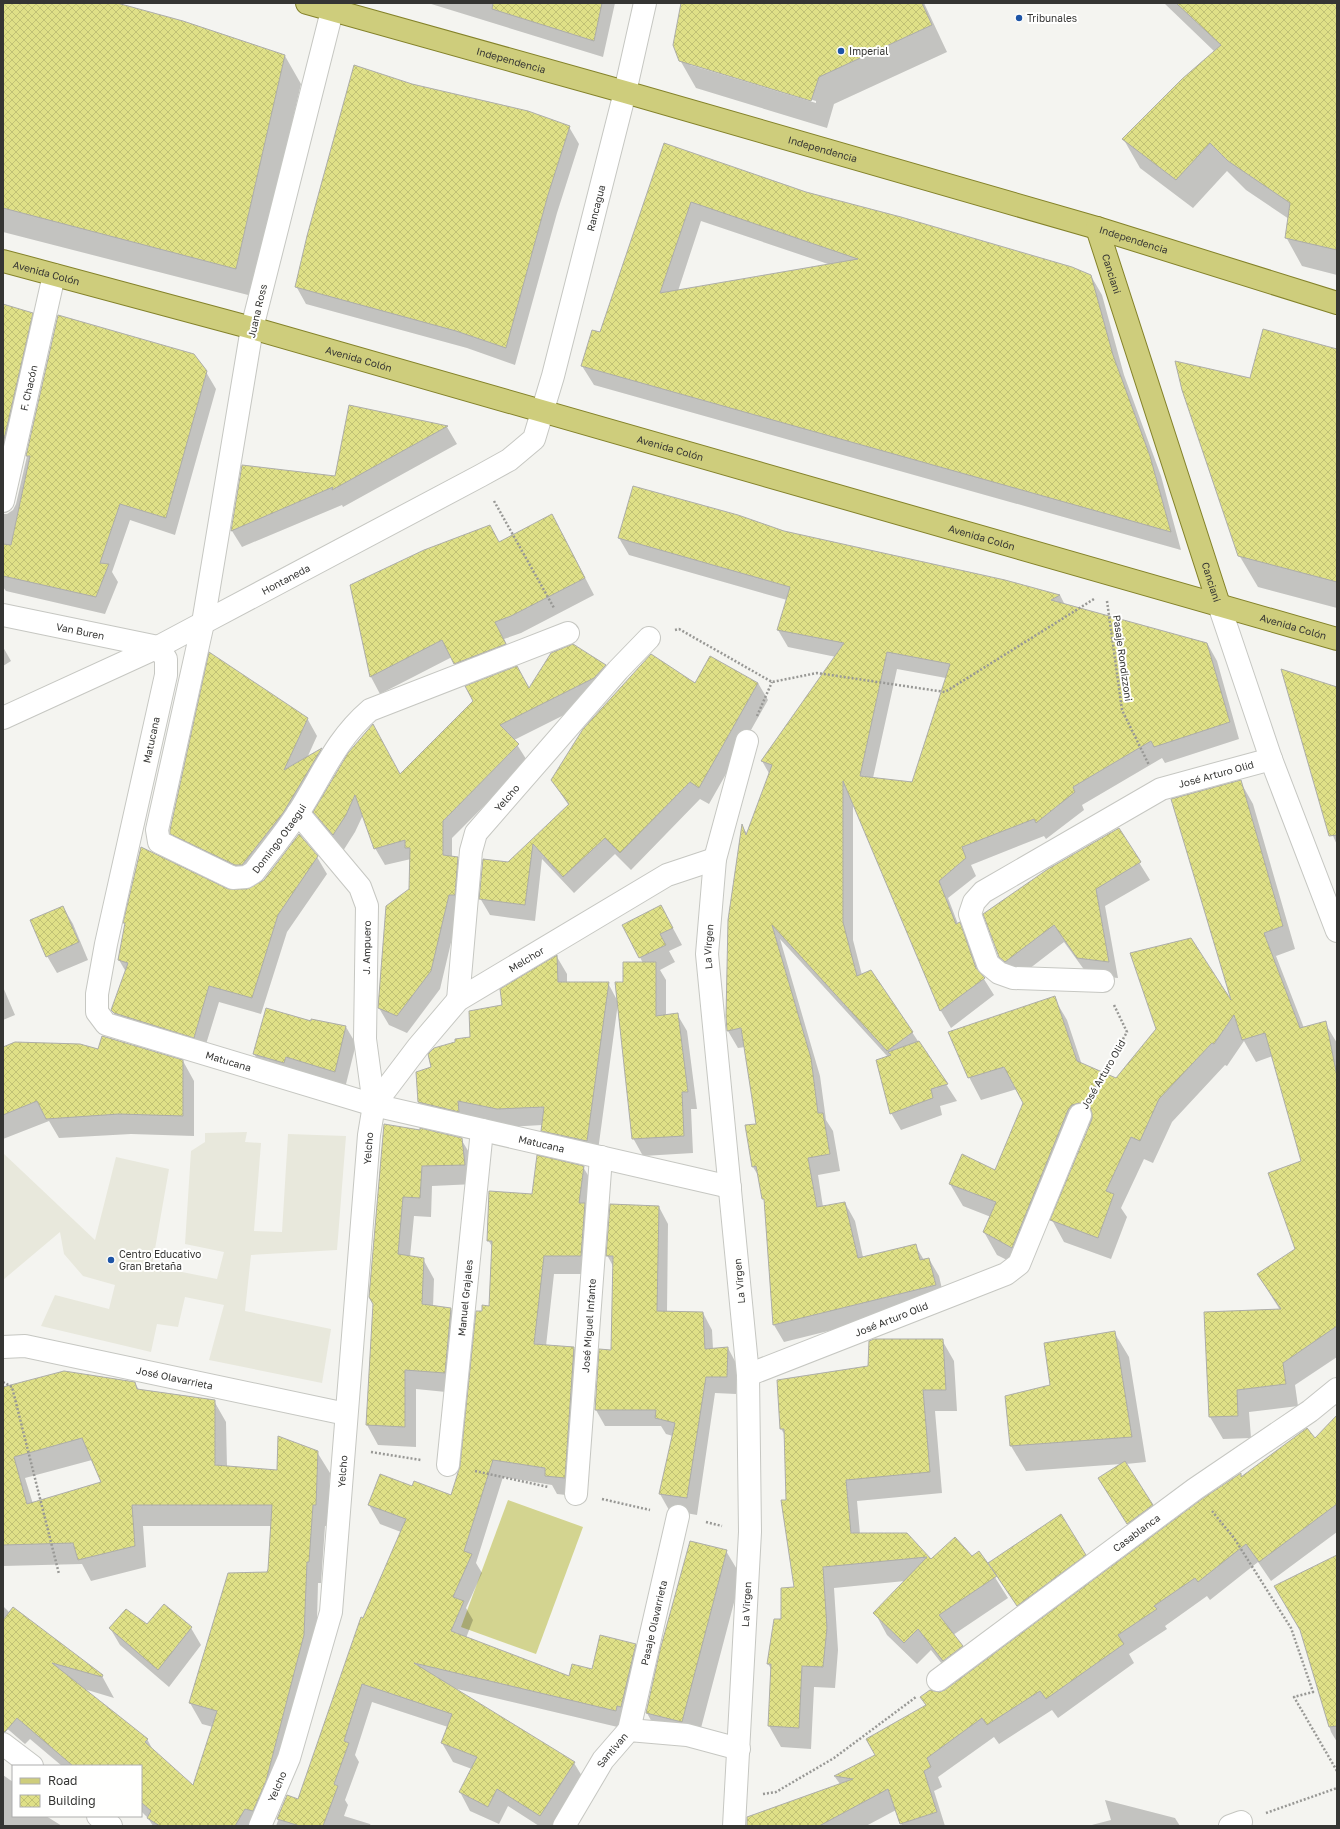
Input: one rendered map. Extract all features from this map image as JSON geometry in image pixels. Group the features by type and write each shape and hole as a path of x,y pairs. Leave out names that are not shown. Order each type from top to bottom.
{"main road":[{"name":"Independencia","path":"307,3 333,7 1097,228 1337,302"},
{"name":"Canciani","path":"1097,228 1219,605"},
{"name":"Avenida Colón","path":"3,261 252,328 543,412 1108,583 1219,605 1337,639"}],"street":[{"name":"Rancagua","path":"543,412 625,92 645,3"},
{"name":"Juana Ross","path":"203,623 252,328 333,7"},
{"name":"F. Chacón","path":"3,501 54,275"},
{"name":"Hontaneda","path":"3,718 158,647 509,460 534,439 543,412"},
{"name":"Canciani","path":"1219,605 1271,759 1337,931"},
{"name":"Van Buren","path":"3,615 158,647"},
{"name":"Domingo Otaegui","path":"203,623 157,830 159,842 233,878 246,877 254,872 298,813 333,754 354,724 370,710 568,634"},
{"name":"Yelcho","path":"458,1000 471,851 476,832 608,682 649,638"},
{"name":"Matucana","path":"158,647 166,659 166,675 106,944 97,994 97,1012 106,1024 374,1105 730,1187"},
{"name":"La Virgen","path":"734,1826 750,1532 748,1375 707,954 715,859 747,741"},
{"name":"José Arturo Olid","path":"1103,981 1013,978 999,973 988,964 970,914 974,902 983,892 1161,789 1271,759"},
{"name":"J. Ampuero","path":"298,813 360,888 367,906 365,1039 374,1105"},
{"name":"Melchor","path":"374,1105 418,1047 458,1000 667,875 715,859"},
{"name":"Yelcho","path":"260,1826 289,1758 332,1612 346,1414 369,1135 374,1105"},
{"name":"José Arturo Olid","path":"748,1375 1006,1274 1020,1264 1080,1115"},
{"name":"Manuel Grajales","path":"448,1465 482,1130"},
{"name":"José Miguel Infante","path":"576,1494 601,1158"},
{"name":"José Olavarrieta","path":"3,1347 25,1346 346,1414"},
{"name":"Casablanca","path":"938,1680 1195,1489 1310,1411 1337,1389"},
{"name":"Pasaje Olavarrieta","path":"629,1730 678,1516"},
{"name":"Santivan","path":"564,1826 603,1760 629,1730 687,1735 739,1749"},
{"path":"3,1744 31,1765"},
{"path":"99,1817 111,1826"}],"path":[{"path":"480,476 568,634"},
{"path":"649,638 679,629 772,682 817,673 945,692 1108,583"},
{"name":"Pasaje Rondizzoni","path":"1108,583 1122,710 1161,789"},
{"path":"747,741 772,682"},
{"name":"José Arturo Olid","path":"1080,1115 1127,1032 1103,981"},
{"path":"3,1382 12,1387 59,1574"},
{"path":"1195,1489 1234,1538 1291,1628 1313,1692 1294,1697 1337,1771"},
{"path":"738,1774 751,1797 776,1792 834,1758 938,1680"},
{"path":"1236,1824 1337,1788"}],"shaded area":[{"name":"Centro Educativo Gran Bretaña","path":"247,1132 245,1142 261,1143 254,1231 282,1232 288,1134 346,1136 337,1250 251,1255 245,1311 331,1329 322,1383 209,1360 224,1305 185,1297 178,1327 157,1324 151,1352 41,1326 55,1295 109,1309 115,1285 83,1276 64,1254 60,1232 3,1280 3,1153 95,1240 116,1157 169,1169 152,1266 217,1279 224,1252 185,1244 191,1151 205,1142 205,1133"}],"green space":[{"path":"508,1500 583,1527 536,1654 461,1627"}],"building":[{"path":"3,3 117,3 183,21 285,55 236,269 3,208"},
{"path":"493,3 602,3 594,41 492,9"},
{"path":"681,3 922,3 932,25 819,77 811,101 679,61 673,45"},
{"path":"1176,3 1337,3 1337,250 1285,238 1290,203 1228,161 1210,143 1176,180 1122,139 1182,79 1221,45"},
{"path":"354,65 412,84 528,111 570,126 548,195 506,348 456,331 295,287 307,236"},
{"path":"664,143 806,192 901,217 1072,267 1091,275 1113,355 1150,456 1171,532 581,366 592,330 600,332","holes":["691,202 858,259 660,293"]},
{"path":"3,304 33,313 3,444"},
{"path":"58,315 194,354 207,371 166,518 120,504 100,563 109,564 96,597 3,576 3,544 11,545 30,456 26,456"},
{"path":"1263,329 1337,349 1337,582 1238,556 1182,390 1175,361 1250,378"},
{"path":"349,405 448,426 332,490 333,487 231,531 242,465 335,476"},
{"path":"633,486 738,515 784,531 1005,580 1060,595 1051,600 1207,643 1230,722 1154,747 1151,741 1073,787 1075,792 1036,823 1034,819 962,847 966,858 939,881 956,924 960,922 976,968 985,978 940,1011 843,781 843,922 857,976 871,970 913,1032 887,1051 772,925 811,1058 818,1113 823,1113 830,1154 808,1158 817,1207 845,1202 858,1258 916,1244 920,1260 929,1258 936,1285 773,1325 764,1199 762,1199 756,1166 752,1167 745,1125 756,1124 741,1028 727,1031 728,920 742,824 746,835 772,765 761,761 844,643 777,630 790,587 618,538","holes":["887,652 950,664 912,782 860,776"]},
{"path":"552,514 585,578 511,616 495,622 506,644 454,664 442,640 370,677 350,585 424,550 490,525 499,542"},
{"path":"573,644 606,665 594,678 500,725 519,744 443,821 443,855 458,857 455,895 449,895 431,971 397,1016 378,1008 386,906 409,889 410,848 405,848 405,840 374,849 355,795 346,815 333,835 313,812 348,753 373,724 400,774 473,701 465,686 517,666 529,688 551,653"},
{"path":"209,652 308,718 284,770 322,748 283,813 242,865 235,865 170,834"},
{"path":"651,654 695,683 710,656 758,683 699,788 690,782 620,853 605,838 563,877 533,844 525,905 479,899 483,859 508,862 569,804 551,780 583,729"},
{"path":"1281,669 1337,687 1337,835 1329,836"},
{"path":"1241,780 1283,926 1264,933 1300,1028 1326,1021 1337,1076 1337,1326 1283,1363 1286,1384 1237,1390 1238,1416 1209,1417 1204,1312 1281,1309 1257,1274 1295,1249 1268,1173 1301,1161 1265,1033 1242,1040 1234,1015 1214,1044 1212,1043 1159,1099 1140,1141 1131,1137 1106,1191 1114,1194 1098,1238 1050,1220 1092,1119 1090,1107 1079,1103 1072,1105 1068,1110 1012,1248 983,1232 996,1202 949,1184 962,1154 995,1170 1023,1103 1004,1067 968,1078 948,1032 1055,996 1077,1061 1116,1078 1156,1029 1130,953 1191,938 1231,1000 1171,799"},
{"path":"1119,828 1141,862 1096,889 1109,962 1077,958 1054,925 1005,962 999,957 983,914 1048,869"},
{"path":"299,834 318,856 278,915 252,998 209,986 194,1038 114,1013 111,1010 128,963 118,960 125,923 123,923 141,847 228,889 247,889 264,880"},
{"path":"661,905 673,928 660,934 666,945 639,958 622,925"},
{"path":"63,906 79,942 46,957 30,920"},
{"path":"557,955 558,982 609,982 587,1141 541,1131 544,1107 497,1109 458,1101 459,1112 418,1102 416,1072 431,1067 428,1054 434,1048 455,1042 455,1039 470,1037 469,1011 502,1005 500,989"},
{"path":"623,962 656,962 656,1016 678,1013 688,1092 682,1092 684,1136 632,1139 615,982 623,982"},
{"path":"266,1008 311,1021 311,1019 346,1026 335,1072 286,1057 284,1063 253,1054"},
{"path":"102,1036 183,1060 183,1116 119,1114 46,1119 37,1101 3,1115 3,1047 15,1042 80,1044 98,1049"},
{"path":"919,1041 948,1084 931,1089 933,1098 890,1114 876,1060 891,1055 888,1052"},
{"path":"384,1124 420,1130 420,1128 462,1138 465,1165 422,1166 420,1198 403,1197 398,1254 424,1258 422,1304 451,1308 445,1373 405,1370 405,1427 366,1425 373,1304 369,1297"},
{"path":"537,1155 584,1166 579,1203 585,1203 581,1256 544,1256 534,1344 574,1347 565,1478 545,1476 545,1468 493,1460 464,1551 472,1554 453,1597 464,1601 451,1631 569,1676 572,1664 592,1669 600,1635 636,1644 621,1707 617,1706 616,1711 414,1663 575,1762 540,1816 497,1789 488,1807 459,1792 477,1757 441,1743 452,1714 362,1684 344,1741 349,1743 334,1784 338,1786 323,1826 300,1826 277,1819 287,1795 298,1799 361,1617 363,1618 406,1519 368,1505 380,1474 412,1486 414,1481 451,1495 460,1466 476,1311 482,1311 482,1305 489,1306 492,1241 487,1241 489,1191 532,1194"},
{"path":"610,1204 659,1206 657,1311 703,1312 705,1349 728,1347 727,1377 706,1377 687,1498 659,1494 675,1423 655,1418 656,1410 595,1410 599,1349 611,1350 613,1256 606,1256"},
{"path":"1115,1331 1132,1437 1010,1446 1005,1396 1050,1385 1044,1343"},
{"path":"874,1339 943,1339 946,1390 923,1390 930,1472 846,1480 851,1533 907,1533 931,1559 955,1537 972,1556 979,1551 997,1576 939,1615 963,1646 943,1661 918,1629 904,1643 873,1613 927,1557 823,1567 827,1628 823,1667 802,1666 799,1728 768,1726 771,1664 767,1664 774,1619 781,1619 781,1588 794,1587 781,1500 786,1500 784,1429 780,1429 777,1380 868,1366 869,1341"},
{"path":"64,1371 135,1382 137,1389 215,1400 215,1465 277,1470 278,1436 318,1451 316,1505 313,1505 309,1562 307,1562 304,1635 266,1781 253,1811 245,1809 235,1826 160,1826 147,1818 151,1811 142,1803 142,1765 72,1765 17,1718 5,1732 3,1732 3,1620 13,1607 103,1675 102,1677 52,1663 148,1739 145,1742 193,1785 217,1711 189,1703 228,1573 267,1572 272,1505 132,1505 135,1546 78,1560 73,1543 3,1545 3,1387","holes":["82,1438 101,1482 27,1504 14,1457"]},
{"path":"1337,1415 1337,1504 1259,1562 1246,1544 1198,1582 1195,1578 1154,1606 1157,1609 1118,1635 1124,1644 1046,1699 1040,1691 987,1725 982,1718 927,1758 931,1767 924,1771 937,1812 900,1824 888,1789 819,1826 747,1826 747,1817 853,1779 834,1776 875,1755 866,1739 926,1705 920,1697 930,1690 939,1692 945,1690 1202,1499 1241,1473 1241,1477 1307,1428 1315,1438"},
{"path":"1125,1461 1153,1505 1127,1524 1098,1478"},
{"path":"1061,1514 1086,1555 1017,1606 988,1563"},
{"path":"690,1541 727,1550 682,1722 646,1713 660,1650"},
{"path":"1337,1555 1337,1726 1329,1727 1300,1630 1274,1586"},
{"path":"164,1604 192,1627 158,1670 109,1628 126,1609 147,1624"}],"place":[{"name":"Tribunales","path":"1019,18"},
{"name":"Imperial","path":"841,51"},
{"name":"Centro Educativo Gran Bretaña","path":"111,1260"}]}
